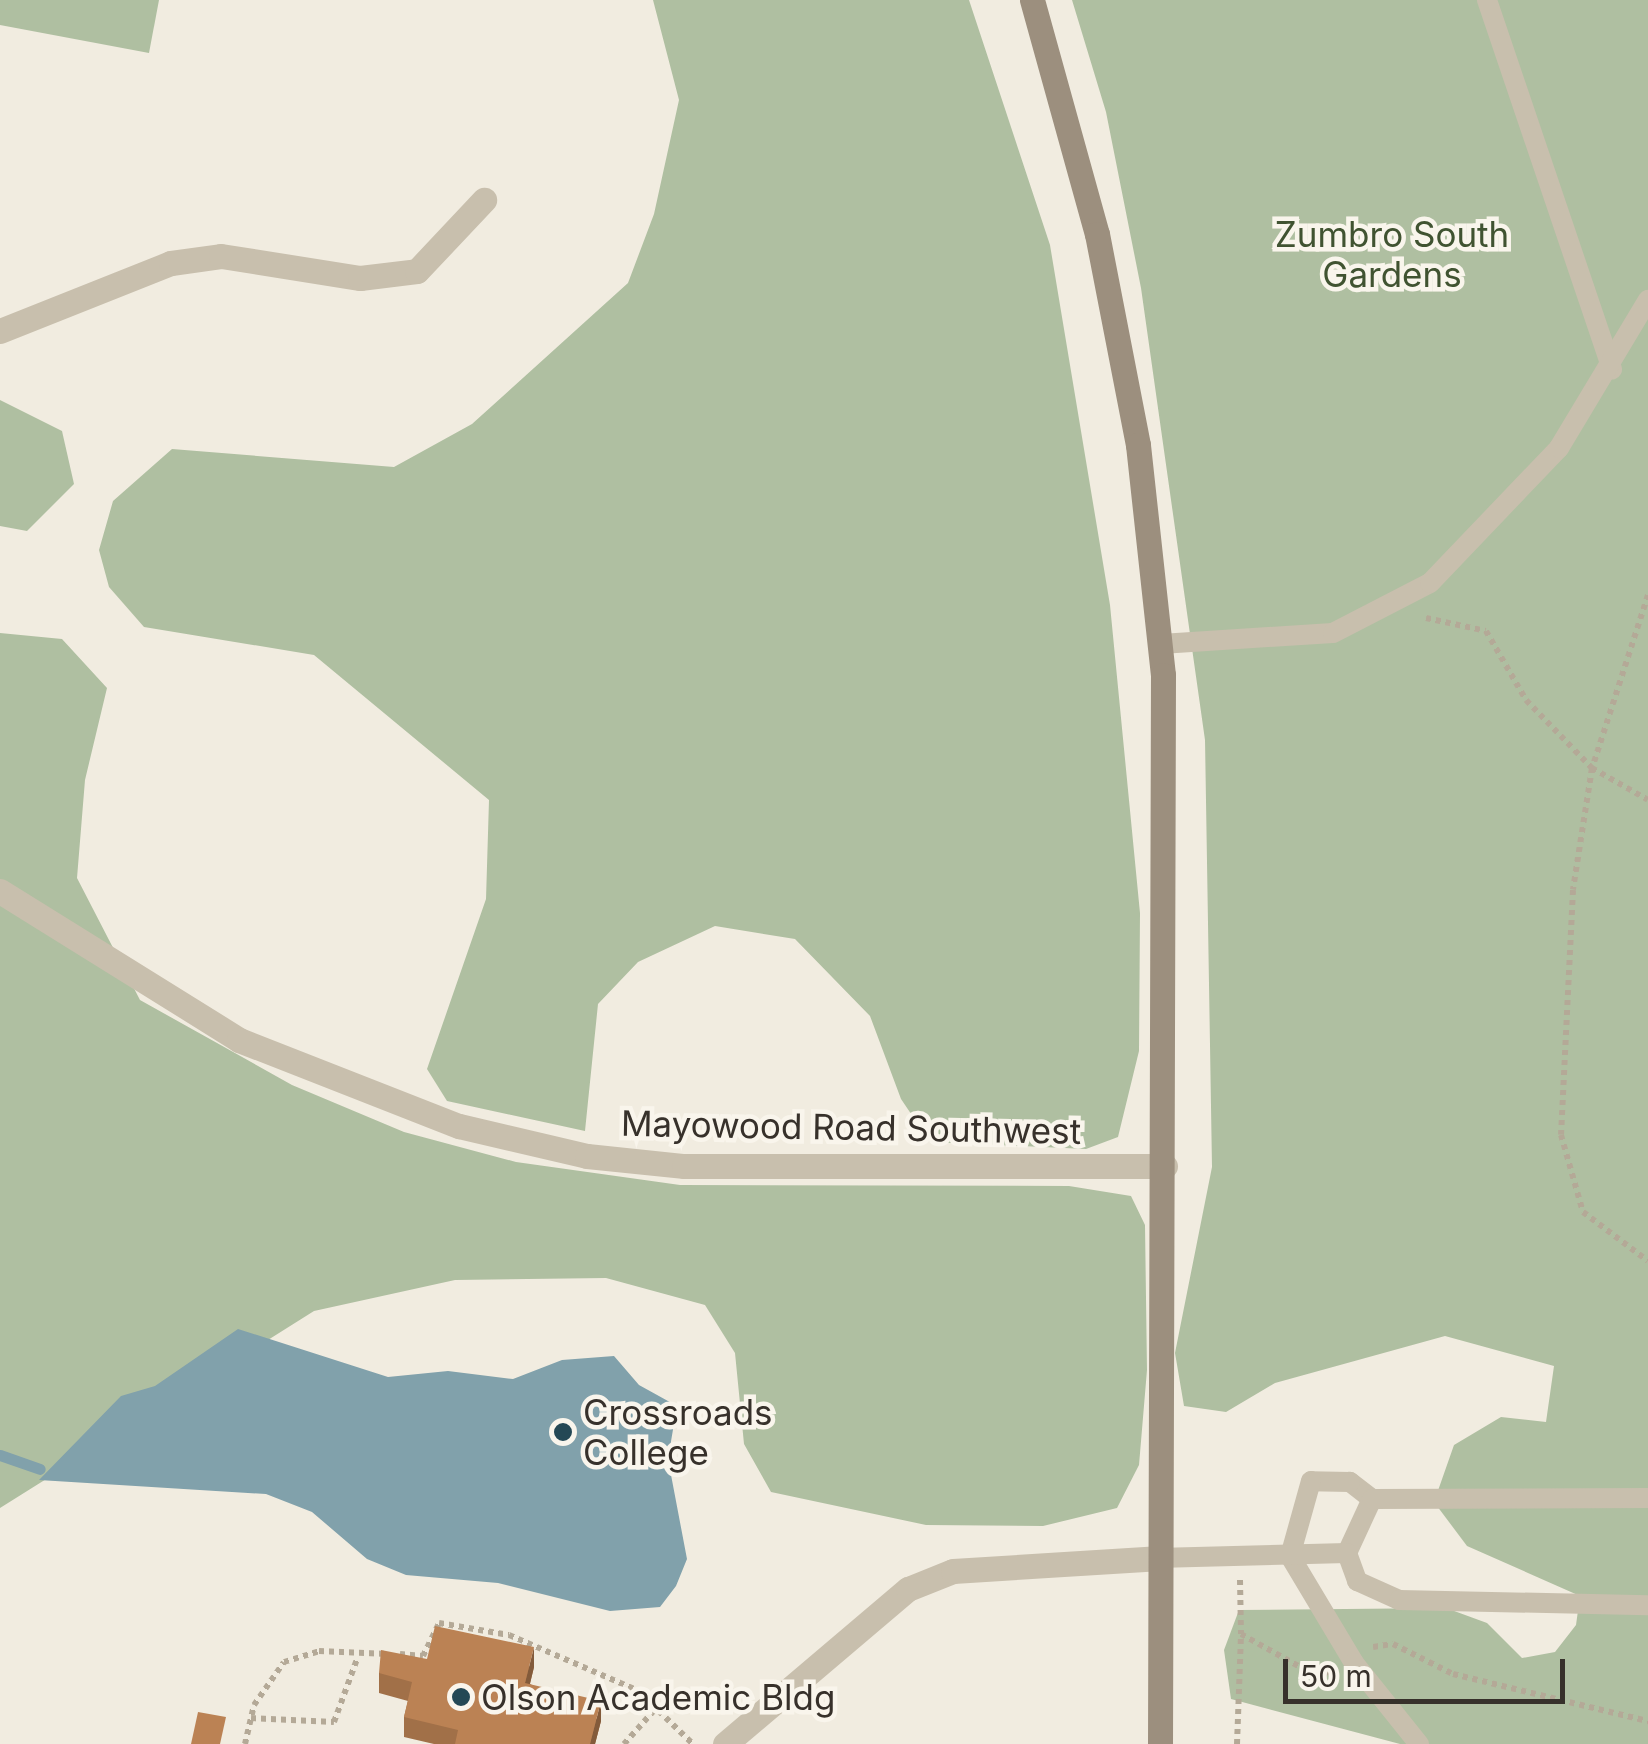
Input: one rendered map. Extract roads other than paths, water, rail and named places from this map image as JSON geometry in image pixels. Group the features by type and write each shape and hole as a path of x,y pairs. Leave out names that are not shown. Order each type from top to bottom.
{"street":[{"path":"1032,0 1097,234 1138,445 1161,644 1165,1166 1157,1558 1160,1744"},
{"path":"0,332 188,260 221,256 360,278 417,271 484,200"},
{"name":"Mayowood Road Southwest","path":"0,891 239,1040 338,1086 514,1139 684,1166 1165,1166"},
{"path":"725,1744 908,1589 954,1571 1157,1558"}],"lane":[{"path":"1486,0 1612,369"},
{"path":"1161,644 1269,642 1383,612 1474,545 1612,369 1648,300"},
{"path":"1419,1744 1354,1662 1290,1556 1312,1481 1350,1482 1372,1499 1648,1498"},
{"path":"1372,1499 1346,1553 1357,1582 1398,1600 1648,1605"},
{"path":"1157,1558 1346,1553"}],"water":[{"path":"238,1329 388,1377 448,1371 513,1379 562,1360 614,1356 639,1385 677,1406 668,1459 687,1559 676,1586 660,1607 610,1611 498,1583 406,1575 367,1559 312,1512 266,1494 39,1480 121,1396 155,1386"}],"waterway":[{"path":"0,1455 40,1469"}],"place":[{"name":"Crossroads College","path":"563,1432"},
{"name":"Olson Academic Bldg","path":"461,1697"}],"park label":[{"name":"Zumbro South Gardens","path":"1392,254"}]}
